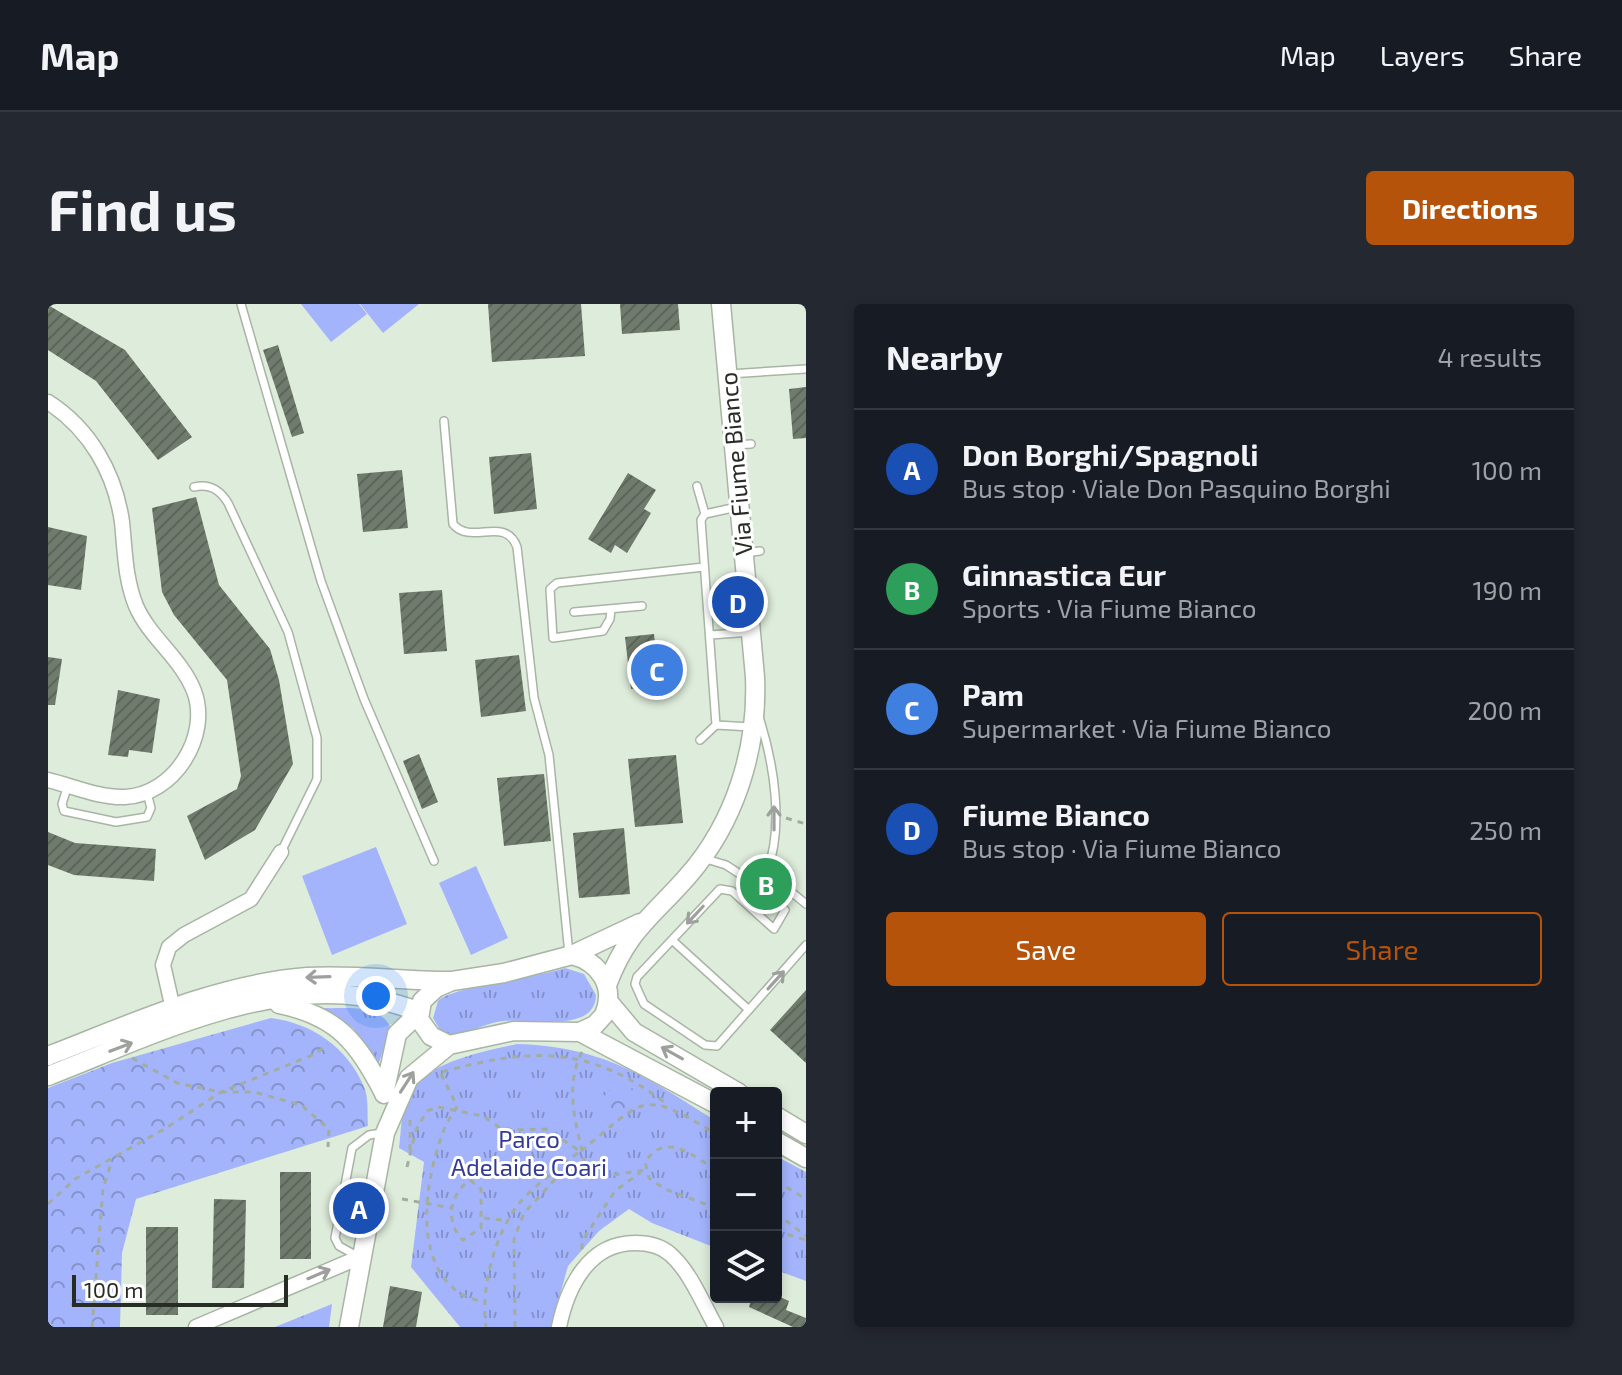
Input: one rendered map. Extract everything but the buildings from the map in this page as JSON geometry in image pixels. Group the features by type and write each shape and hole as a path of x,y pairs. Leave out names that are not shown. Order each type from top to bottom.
{"street":[{"name":"Via Fiume Bianco","path":"640,923 683,881 701,858 735,798 756,707 752,552 739,507 742,444 727,374 721,304"},
{"path":"48,402 79,428 102,460 117,500 127,573 136,605 152,634 186,675 195,695 196,726 187,756 169,778 147,793 114,797 48,780"},
{"path":"173,1009 163,970 169,947 184,935 251,899 281,852"},
{"path":"48,1056 223,992 297,978 452,981 504,973 571,956 640,923"},
{"path":"582,1040 598,1023 618,958 640,923"},
{"path":"571,956 595,965 608,993 636,1034 729,1087"},
{"path":"385,1133 384,1093 397,1034 418,1013 429,993 452,981"},
{"path":"48,1076 210,1015 305,996 356,995 418,1013 426,1031 449,1045"},
{"path":"268,1001 308,1012 344,1032 366,1058 384,1093"},
{"path":"349,1327 385,1133 405,1083 434,1066 449,1045 514,1031 582,1040 710,1101"},
{"path":"782,1120 806,1134"},
{"path":"782,1144 806,1158"},
{"path":"559,1327 568,1294 590,1261 625,1244 659,1247 680,1266 716,1327"},
{"path":"196,1327 360,1257"}],"lane":[{"path":"241,304 321,581 364,699 434,861"},
{"path":"727,374 806,369"},
{"path":"444,421 453,524 466,533 502,531 510,535 517,547 534,698 549,755 571,956"},
{"path":"194,487 210,486 228,503 283,617 315,728 317,779 281,852"},
{"path":"697,486 705,514"},
{"path":"716,725 701,520 705,514 739,507"},
{"path":"611,609 603,631 553,638 550,589 557,583 704,567"},
{"path":"574,612 642,606"},
{"path":"710,635 755,639"},
{"path":"755,884 767,872 775,816 770,760 756,707"},
{"path":"700,740 716,725 753,727"},
{"path":"68,785 62,804 64,811 106,821 147,817 151,808 147,793"},
{"path":"701,858 726,865 755,884 785,910 774,929 726,888 720,889 637,977 635,984 644,1004 712,1047 806,945"},
{"path":"767,872 806,904"},
{"path":"672,940 749,1010"},
{"path":"360,1257 339,1246 335,1238 352,1148 369,1135 385,1133"}],"path":[{"path":"775,816 806,824"},
{"path":"48,1204 75,1179 112,1160 221,1092 315,1054 344,1032"},
{"path":"582,1040 572,1093 580,1151 588,1179 644,1170"},
{"path":"120,1048 144,1066 177,1083 221,1092 254,1092 301,1105 329,1129 328,1147"},
{"path":"434,1066 544,1053 579,1058 619,1075 710,1130"},
{"path":"432,1078 434,1066"},
{"path":"434,1066 455,1096 455,1113 446,1123 427,1204 428,1237 437,1264 461,1295 484,1302"},
{"path":"486,1327 484,1302 508,1221 522,1200 631,1110 654,1103 669,1105"},
{"path":"407,1167 416,1130 427,1111 438,1107 455,1113 483,1116 499,1127 513,1130 546,1129 580,1151"},
{"path":"411,1113 407,1134 411,1154"},
{"path":"590,1261 581,1251 582,1241 615,1191 644,1170 652,1151 667,1144 682,1149 710,1166"},
{"path":"515,1327 514,1239 524,1213 580,1151"},
{"path":"92,1327 103,1188 112,1160"},
{"path":"644,1170 649,1178 665,1189 710,1206"},
{"path":"470,1180 481,1189 483,1218 481,1228 463,1240 452,1227 452,1208 461,1186 470,1180"},
{"path":"782,1185 806,1199"},
{"path":"402,1199 452,1208"},
{"path":"483,1218 508,1221"},
{"path":"782,1218 806,1238"},
{"path":"782,1232 806,1238"}],"green space":[{"path":"301,304 359,304 367,314 331,342"},
{"path":"360,304 419,304 383,333"},
{"path":"376,847 407,924 332,955 302,876"},
{"path":"476,866 508,938 471,955 439,883"},
{"path":"565,968 584,974 596,995 593,1008 584,1016 557,1022 497,1022 455,1036 440,1030 433,1018 438,1001 460,991"},
{"path":"323,1008 362,1009 379,1014 386,1020 391,1028 377,1068 354,1029"},
{"path":"271,1018 301,1025 314,1032 348,1060 366,1091 368,1126 136,1199 122,1253 120,1327 51,1327 48,1322 48,1088 112,1063"},
{"name":"Parco Adelaide Coari","path":"517,1044 575,1051 645,1078 710,1117 710,1246 652,1223 629,1209 599,1231 568,1266 551,1327 460,1327 411,1267 424,1162 399,1148 404,1109 415,1086 439,1067 471,1055"},
{"path":"615,1085 635,1089 634,1103 610,1120 599,1116 602,1098"},
{"path":"782,1159 806,1172 806,1281 782,1272"},
{"path":"332,1304 329,1327 275,1327"}],"place":[{"name":"Fiume Bianco","path":"738,602"},
{"name":"Pam","path":"657,670"},
{"name":"Ginnastica Eur","path":"766,884"},
{"name":"Don Borghi/Spagnoli","path":"359,1208"}]}
